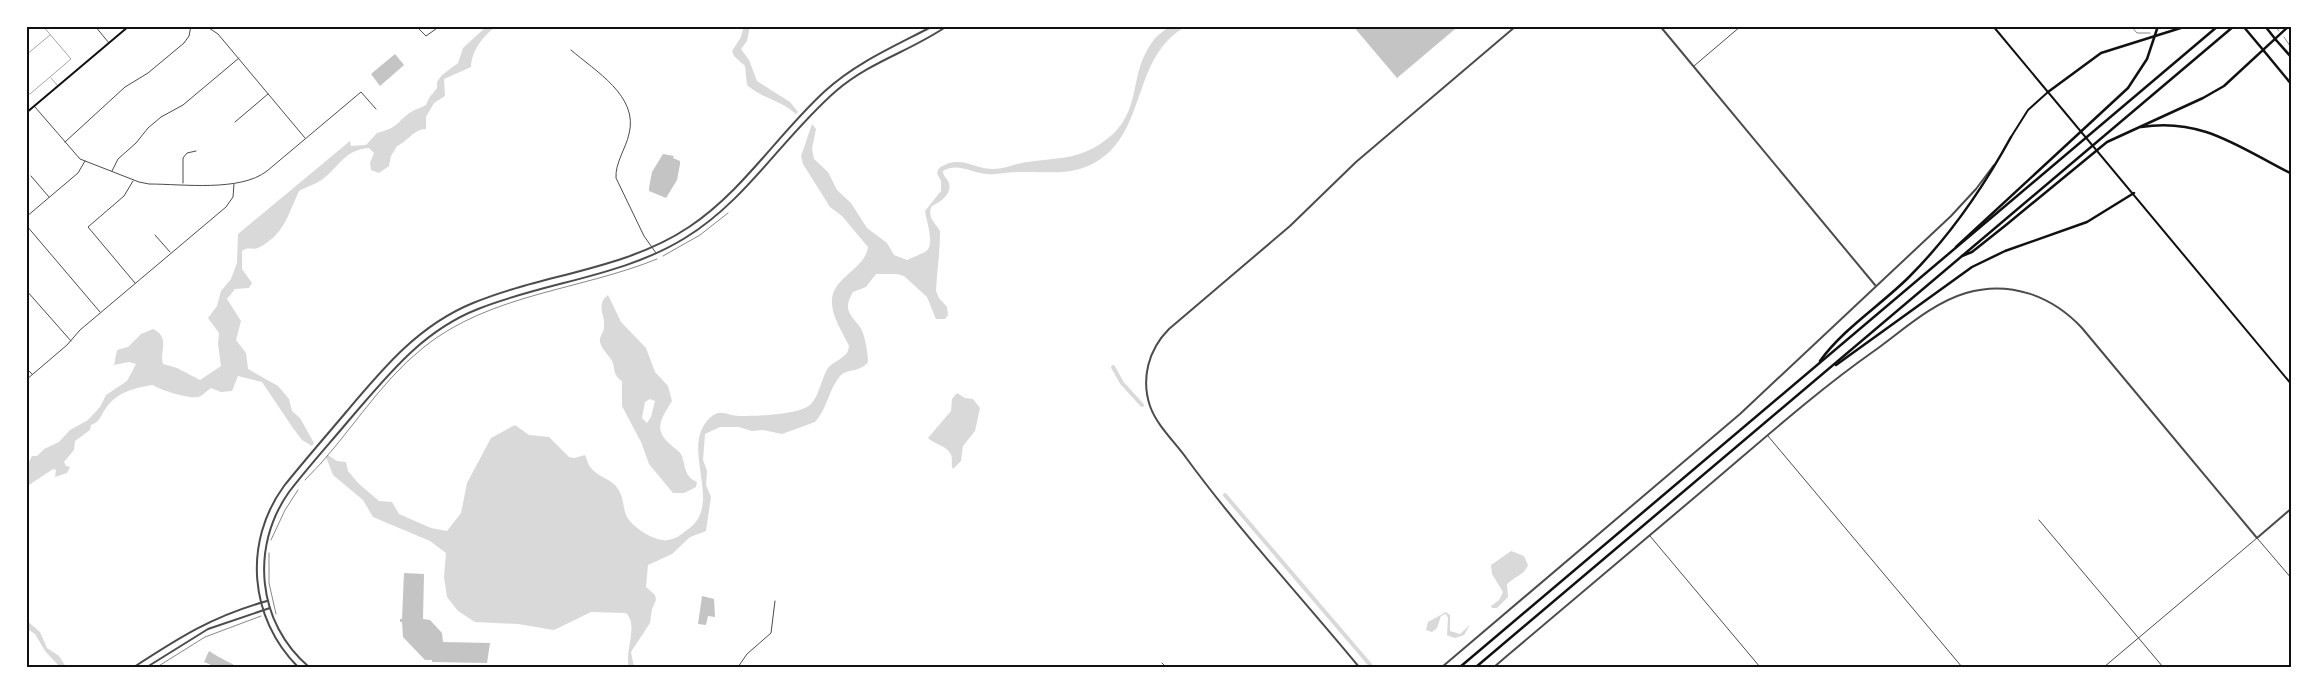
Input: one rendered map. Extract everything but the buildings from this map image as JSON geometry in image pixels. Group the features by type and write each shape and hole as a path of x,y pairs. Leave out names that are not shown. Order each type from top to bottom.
{"main road":[{"path":"26,113 129,26"},
{"path":"1993,26 2292,385"},
{"path":"1950,253 2123,94 2140,71 2153,46 2158,26"},
{"path":"1816,366 1831,349 1909,277 1939,244 1983,187 2028,110 2048,92 2101,53 2187,26"},
{"path":"1460,667 2218,26"},
{"path":"1476,667 2234,26"},
{"path":"2243,26 2292,84"},
{"path":"2265,26 2292,58"},
{"path":"1958,258 1972,252 2100,147 2132,129 2217,90 2264,51 2289,26"},
{"path":"2132,129 2168,124 2198,128 2292,174"},
{"path":"1822,375 1972,267 2005,251 2087,222 2134,193"}],"street":[{"path":"95,26 109,43"},
{"path":"65,142 125,88 148,73 186,42 191,26"},
{"path":"206,26 216,32 306,138"},
{"path":"416,26 426,36 440,26"},
{"path":"298,667 275,638 262,610 256,576 257,551 262,528 272,504 288,481 386,366 418,334 450,314 482,300 652,248 684,231 720,204 812,104 839,79 874,56 933,26"},
{"path":"309,667 288,644 270,608 264,580 264,551 269,531 279,507 293,486 392,370 414,348 449,322 480,308 623,266 657,254 692,234 725,208 820,106 844,84 876,63 947,26"},
{"path":"1360,667 1214,493 1159,424 1148,399 1147,372 1155,347 1169,329 1290,226 1356,162 1516,26"},
{"path":"1660,26 1875,285"},
{"path":"1693,66 1740,26"},
{"path":"570,50 617,90 626,104 630,127 616,170 616,178 644,236 657,254"},
{"path":"111,172 118,159 138,142 148,128 161,117 183,105 238,58"},
{"path":"34,106 65,142 85,161 133,180 149,184 234,184 250,181 263,174 361,92 376,109"},
{"path":"235,122 268,94"},
{"path":"1442,667 1727,425 1873,291 1875,285 1959,208 1985,177 2011,138"},
{"path":"183,184 183,158 187,153 196,151"},
{"path":"26,217 80,172 85,161"},
{"path":"31,176 49,198"},
{"path":"133,180 124,196 88,227 135,283"},
{"path":"26,380 71,341 100,312 228,204 234,195 234,184"},
{"path":"26,225 100,312"},
{"path":"155,235 171,253"},
{"path":"536,284 538,291"},
{"path":"1494,667 1846,371 1940,305 1965,294 1987,289 2014,290 2042,298 2068,315 2082,328 2292,580"},
{"path":"26,290 71,341"},
{"path":"26,368 32,375"},
{"path":"1767,436 1962,667"},
{"path":"2104,667 2292,508"},
{"path":"2039,520 2140,637 2163,667"},
{"path":"1650,536 1760,667"},
{"path":"134,667 205,623 268,601"},
{"path":"738,667 747,654 772,633 776,602"},
{"path":"148,667 208,629 270,608"},
{"path":"1162,662 1166,667"}],"lane":[{"path":"26,93 29,94 71,59 43,26"},
{"path":"26,55 50,35"},
{"path":"50,77 58,86"}],"path":[{"path":"2130,26 2138,33 2153,32"},
{"path":"2275,26 2292,49"},
{"path":"663,256 700,235 728,213"},
{"path":"305,480 407,362 446,330 493,309 657,259"},
{"path":"270,545 282,516 298,490"},
{"path":"269,551 269,583 277,613"},
{"path":"157,667 215,632 261,616"}],"shaded area":[{"path":"487,26 496,26 479,44 471,67 444,79 445,96 434,103 426,117 426,129 414,133 397,146 391,156 389,166 379,173 371,170 370,163 374,153 369,148 361,149 348,155 323,179 299,191 288,216 275,236 258,248 242,251 242,269 252,283 249,288 235,289 227,299 241,321 236,340 246,353 248,369 278,386 289,399 292,411 300,418 314,443 312,446 302,440 262,382 238,376 232,391 221,392 211,388 198,397 174,394 153,385 121,394 110,403 99,420 91,425 90,430 75,441 74,450 64,462 66,466 70,467 67,473 55,477 56,470 53,469 26,487 26,468 32,456 37,456 44,449 59,442 70,430 88,420 100,407 106,395 127,381 136,364 129,362 114,365 117,350 128,347 141,334 153,329 162,336 163,364 177,368 200,380 221,366 218,344 219,333 208,318 217,306 221,291 231,279 237,263 238,234 350,141 351,146 366,145 377,133 394,127 411,112 426,105 437,88 437,82 442,75 458,63 463,48"},
{"path":"744,26 750,26 747,41 741,49 749,60 757,81 790,102 798,112 796,114 747,85 745,66 734,56 732,51 741,37"},
{"path":"1170,26 1187,26 1169,39 1156,55 1124,132 1113,149 1096,162 1077,170 1058,172 991,174 959,168 943,171 949,185 948,193 943,199 932,206 930,213 932,220 940,231 936,291 947,307 948,315 945,319 936,319 927,297 904,276 876,274 866,287 853,292 848,303 850,314 863,334 868,362 861,368 846,372 840,376 815,422 782,434 763,430 752,431 739,427 720,427 705,434 703,460 707,471 706,485 711,497 706,531 690,537 672,554 648,565 646,587 655,595 656,600 652,609 650,623 631,652 634,667 629,667 628,661 631,624 630,618 626,613 591,612 554,630 518,624 475,622 458,611 447,597 444,577 446,553 430,541 373,517 363,500 333,475 326,457 328,455 337,461 346,462 348,471 358,483 379,501 392,502 399,514 431,528 447,531 461,513 467,483 491,438 515,425 529,435 549,437 569,457 574,458 585,455 594,471 618,489 622,497 624,509 632,524 658,539 668,540 677,537 698,519 702,505 703,490 698,443 702,429 711,417 718,413 739,416 765,415 786,413 804,408 810,405 816,397 828,368 848,351 849,346 832,308 833,294 842,280 861,262 866,255 868,247 842,216 830,207 803,164 801,156 812,124 816,129 812,149 814,159 828,172 837,190 851,203 867,228 887,243 894,255 907,260 925,252 930,244 925,211 941,191 941,181 937,173 939,168 954,162 960,162 998,169 1072,156 1097,146 1113,134 1123,122 1129,109 1139,69 1145,55 1155,39"},
{"path":"608,295 621,322 646,348 655,372 668,386 672,401 662,418 660,429 665,439 679,451 686,471 697,482 696,487 684,493 673,493 649,464 641,442 622,406 622,381 615,374 612,361 602,348 600,342 604,327 602,303","holes":["650,399 655,401 651,417 647,423 642,418 645,402"]},
{"path":"957,393 965,398 973,399 980,408 975,431 963,446 961,461 953,469 951,455 948,450 928,438 951,411 952,399"},
{"path":"1511,551 1524,556 1528,565 1527,568 1507,584 1508,597 1497,608 1492,608 1491,606 1499,600 1503,592 1492,574 1491,565"},
{"path":"1446,612 1450,615 1450,631 1460,634 1470,625 1464,635 1455,638 1447,635 1448,618 1446,614 1441,616 1437,628 1432,632 1426,630 1428,622"},
{"path":"26,620 40,632 47,648 59,656 66,667 60,667 45,651 35,634 26,628"}],"waterway":[{"path":"1113,367 1122,383 1142,405"},
{"path":"1225,495 1372,667"}]}
